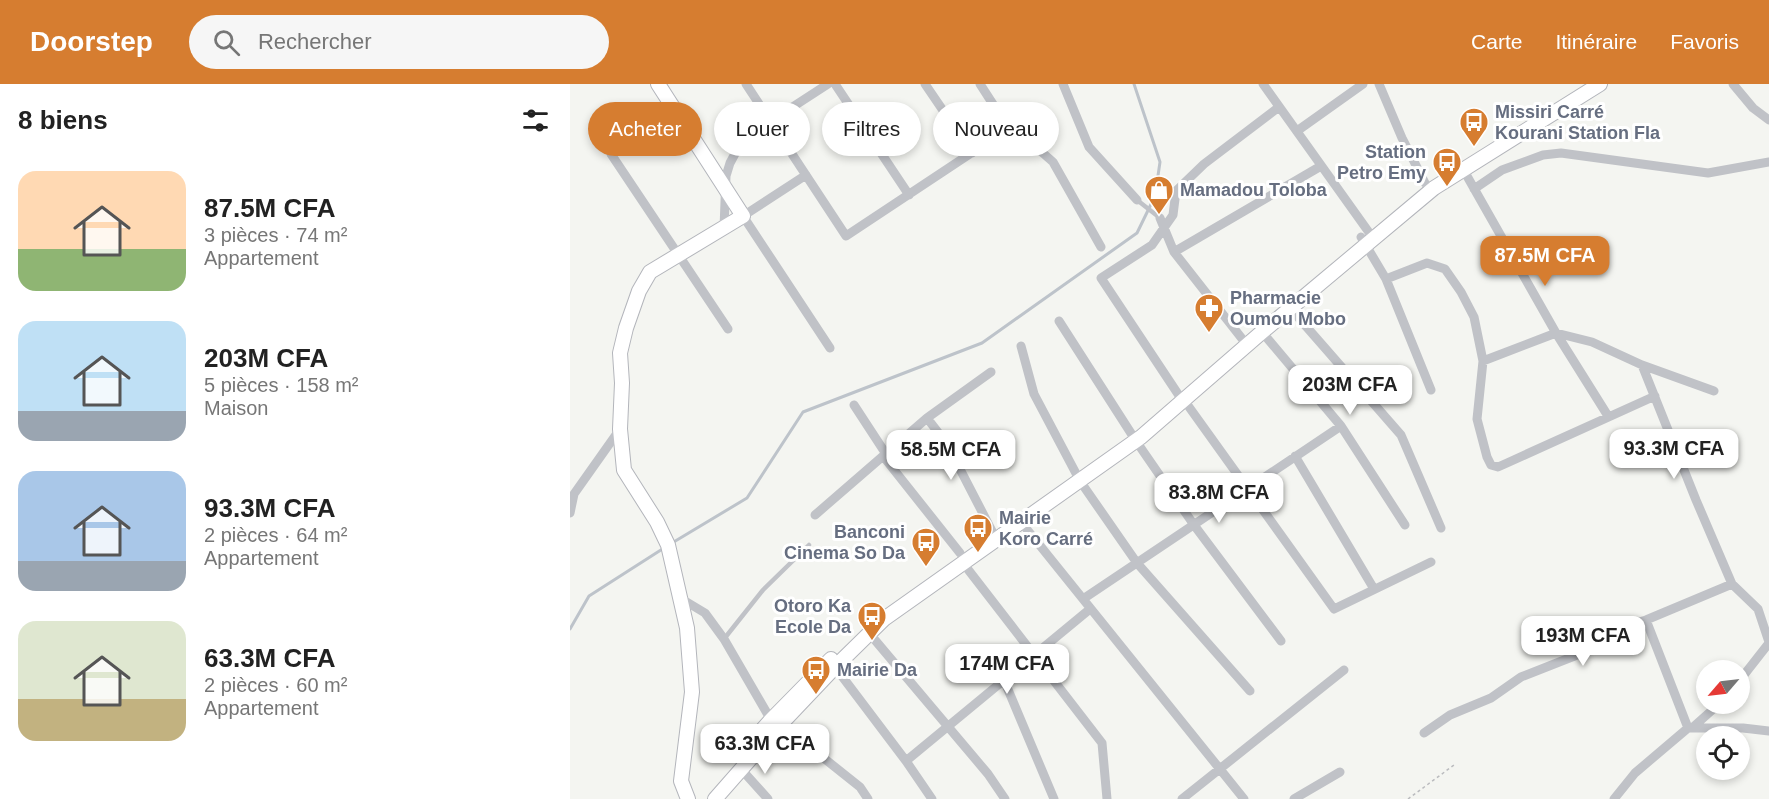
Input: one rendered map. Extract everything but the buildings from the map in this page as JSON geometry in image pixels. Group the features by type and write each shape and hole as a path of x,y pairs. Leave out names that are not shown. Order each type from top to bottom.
{"main road":[{"path":"658,84 743,216 650,272 639,291 620,352 624,470 657,522 668,546 687,628 692,692 681,781 688,799"},
{"path":"1244,341 1262,332 1290,308 1425,183 1584,84"},
{"path":"705,799 878,612 1021,522 1133,437 1366,237 1463,169 1600,84"},
{"path":"715,799 776,722 884,619 962,558 992,531 1078,477"}],"street":[{"path":"746,84 758,102"},
{"path":"800,102 828,84"},
{"path":"835,84 909,195"},
{"path":"926,84 938,102"},
{"path":"980,84 992,102"},
{"path":"1064,84 1089,147 1137,200"},
{"path":"1263,84 1321,166 1366,237 1386,279 1431,390"},
{"path":"1297,131 1363,84"},
{"path":"1379,84 1402,138 1425,183"},
{"path":"1733,84 1753,108 1769,120"},
{"path":"1279,107 1204,164 1176,191 1173,215 1152,245 1101,278 1181,397 1249,488 1334,609 1431,562"},
{"path":"1474,189 1502,170 1543,155 1561,153 1708,173 1769,162"},
{"path":"612,156 728,329"},
{"path":"724,228 724,187 734,156"},
{"path":"794,156 846,236 968,156"},
{"path":"1046,156 1053,162 1101,247"},
{"path":"1174,252 1321,166"},
{"path":"1463,169 1556,333 1608,416"},
{"path":"806,175 743,216 830,348"},
{"path":"1160,218 1174,252 1244,341"},
{"path":"1386,279 1427,263 1445,269 1461,292 1474,318 1483,361 1477,418 1491,465 1498,466 1655,396"},
{"path":"1290,308 1401,435 1441,528"},
{"path":"1059,321 1133,437 1194,525 1281,641"},
{"path":"1262,332 1341,426 1405,525"},
{"path":"1483,361 1556,333 1592,342 1642,365 1714,392"},
{"path":"1021,346 1034,394 1078,477 1137,563 1250,691"},
{"path":"1642,365 1732,584 1758,609 1769,643 1750,667"},
{"path":"816,515 927,418 991,372"},
{"path":"854,405 884,455 1102,743 1107,799"},
{"path":"927,418 947,444 992,531"},
{"path":"1083,599 1341,426"},
{"path":"570,508 574,494 621,429"},
{"path":"1296,456 1374,589"},
{"path":"1021,522 1244,799"},
{"path":"1424,733 1450,715 1491,698 1521,677 1577,655 1606,632 1646,620 1732,584"},
{"path":"680,598 705,613 776,722 860,787 868,799"},
{"path":"906,761 1090,609"},
{"path":"1646,620 1690,728"},
{"path":"869,633 988,774 1005,799"},
{"path":"835,667 932,799"},
{"path":"1182,799 1344,670"},
{"path":"1004,680 1054,799"},
{"path":"1614,799 1635,773 1707,714"},
{"path":"1690,728 1743,728 1769,731"},
{"path":"741,769 768,799"},
{"path":"1294,799 1340,772"}],"lane":[{"path":"1137,200 1160,218"},
{"path":"724,639 763,590 809,545"}],"path":[{"path":"1408,799 1454,765"}],"waterway":[{"path":"672,543 747,498 803,412 982,343 1137,233 1155,196 1160,162 1134,84"},
{"path":"570,629 589,596 664,548"}],"place":[{"name":"Missiri Carré Kourani Station Fla","path":"1474,148"},
{"name":"Station Petro Emy","path":"1447,188"},
{"name":"Mamadou Toloba","path":"1159,216"},
{"name":"Pharmacie Oumou Mobo","path":"1209,334"},
{"name":"Mairie Koro Carré","path":"978,554"},
{"name":"Banconi Cinema So Da","path":"926,568"},
{"name":"Otoro Ka Ecole Da","path":"872,642"},
{"name":"Mairie Da","path":"816,696"}]}
